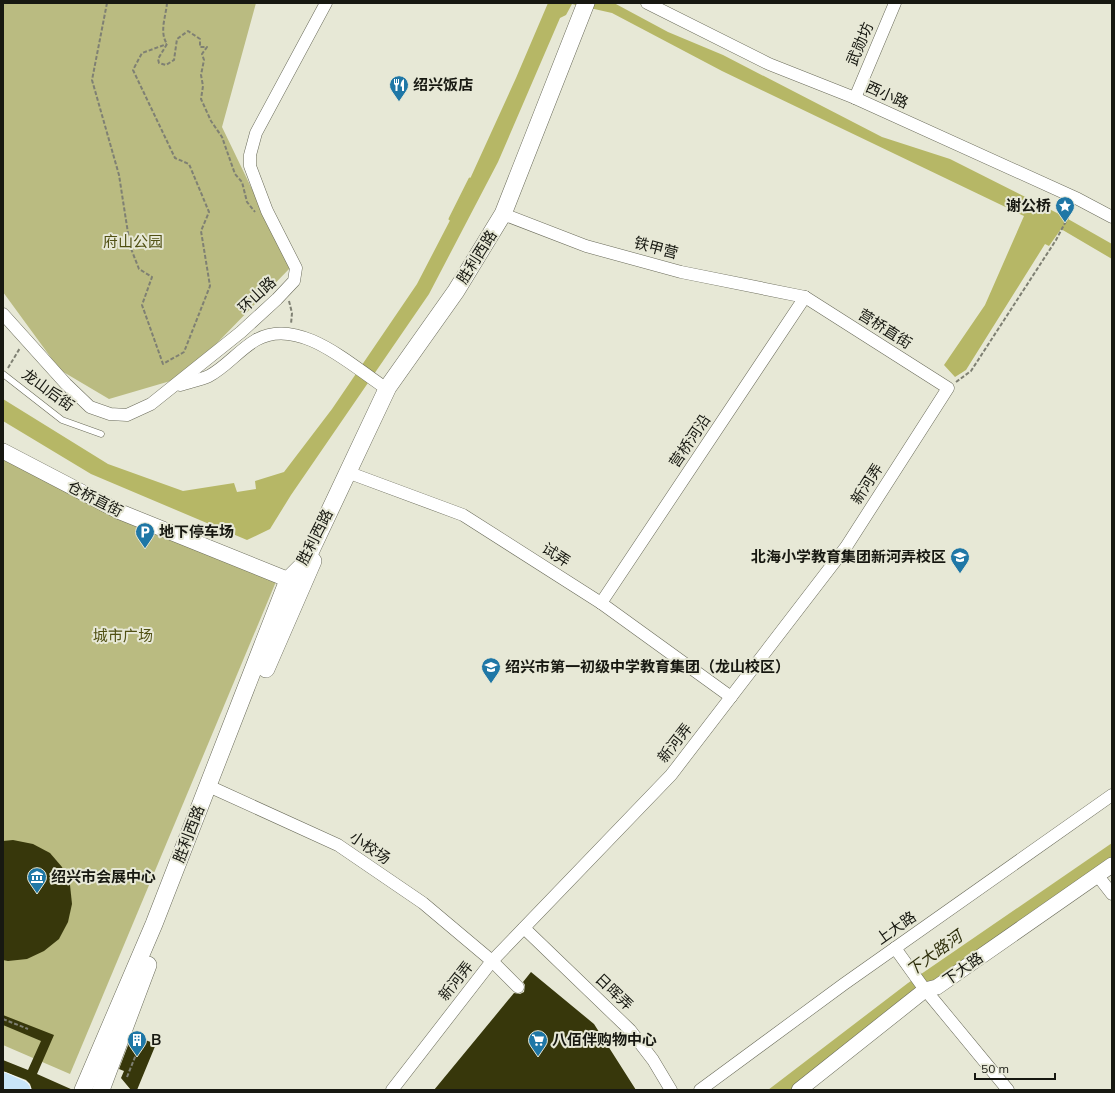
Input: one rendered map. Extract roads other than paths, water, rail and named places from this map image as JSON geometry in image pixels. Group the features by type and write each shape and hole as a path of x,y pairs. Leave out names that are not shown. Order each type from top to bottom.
{"main road":[{"name":"胜利西路","path":"83,1090 154,924 295,583 394,390 464,296 507,216 590,7"},
{"name":"胜利西路","path":"351,473 381,384 456,291 507,216"},
{"name":"胜利西路","path":"101,1090 295,583"},
{"path":"3,1082 21,1090"}],"street":[{"name":"环山路","path":"3,314 66,384 90,407 110,414 127,415 151,404 241,332 277,299 294,281 296,268 267,211 253,176 250,166 250,155 256,133 326,3"},
{"name":"西小路","path":"647,3 769,64 855,98 1078,199 1112,217"},
{"name":"武勋坊","path":"855,98 895,3"},
{"name":"铁甲营","path":"507,216 586,246 681,272 805,297"},
{"name":"营桥直街","path":"805,297 948,388"},
{"name":"营桥河沿","path":"601,603 805,297"},
{"path":"172,387 209,376 256,340 266,336 292,334 326,347 358,370 381,384"},
{"name":"新河弄","path":"392,1090 492,961 671,775 846,547 948,388"},
{"name":"仓桥直街","path":"3,451 118,511 295,583"},
{"name":"试弄","path":"351,473 463,515 601,603 732,697"},
{"name":"小校场","path":"215,789 338,846 423,903 492,961 518,987"},
{"name":"上大路","path":"700,1090 894,948 1112,795"},
{"name":"下大路","path":"799,1090 924,989 938,987 1112,865"},
{"path":"1098,876 1112,894"},
{"name":"日晖弄","path":"524,928 630,1030 653,1060 671,1090"},
{"path":"894,948 924,989 1008,1090"}],"lane":[{"name":"龙山后街","path":"3,374 62,420 101,434"}],"waterway":[{"path":"450,219 470,179"}],"place":[{"name":"绍兴饭店","path":"399,102"},
{"name":"谢公桥","path":"1065,223"},
{"name":"地下停车场","path":"145,549"},
{"name":"北海小学教育集团新河弄校区","path":"960,574"},
{"name":"绍兴市第一初级中学教育集团（龙山校区）","path":"491,684"},
{"name":"绍兴市会展中心","path":"37,894"},
{"name":"B","path":"137,1057"},
{"name":"八佰伴购物中心","path":"538,1057"}],"park label":[{"name":"府山公园","path":"133,242"},
{"name":"城市广场","path":"123,636"}],"water label":[{"name":"下大路河","path":"934,953"}]}
